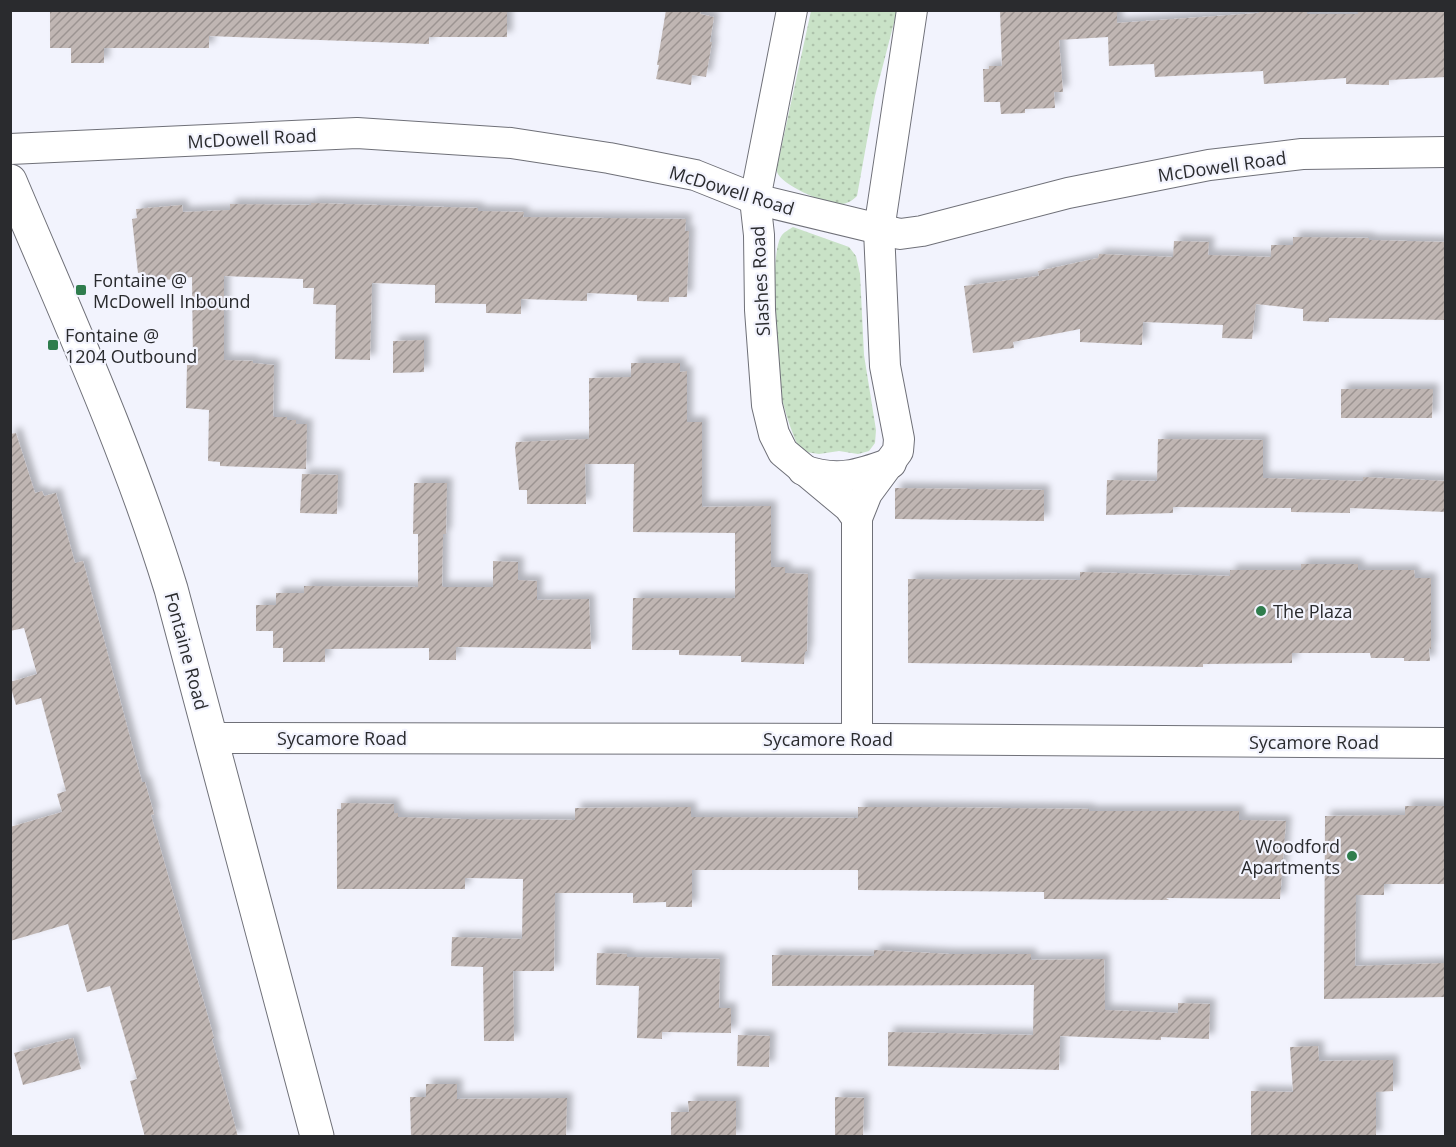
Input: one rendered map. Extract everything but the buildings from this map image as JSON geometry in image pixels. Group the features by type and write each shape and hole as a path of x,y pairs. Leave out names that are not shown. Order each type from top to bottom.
{"street":[{"name":"Slashes Road","path":"792,10 755,199 766,405 774,434 783,452 849,507 857,518"},
{"path":"857,739 857,518 867,493 898,452 899,439 885,366 879,230 912,10"},
{"name":"McDowell Road","path":"10,149 357,133 511,143 609,158 695,175 755,199 900,234 922,231 1068,193 1209,165 1302,154 1446,152"},
{"name":"Fontaine Road","path":"10,182 121,445 151,525 171,589 317,1137"},
{"path":"803,470 824,477 862,473 891,463"},
{"name":"Sycamore Road","path":"210,738 1446,743"}],"green space":[{"path":"811,11 897,11 875,96 857,196 842,204 829,203 803,192 786,182 777,172"},
{"path":"793,227 849,247 856,256 860,274 864,355 876,430 875,443 869,451 858,454 839,451 819,454 800,451 788,421 780,390 774,289 778,246 782,235"}],"place":[{"name":"Fontaine @ McDowell Inbound","path":"81,290"},
{"name":"Fontaine @ 1204 Outbound","path":"53,345"},
{"name":"The Plaza","path":"1261,611"},
{"name":"Woodford Apartments","path":"1352,856"}]}
